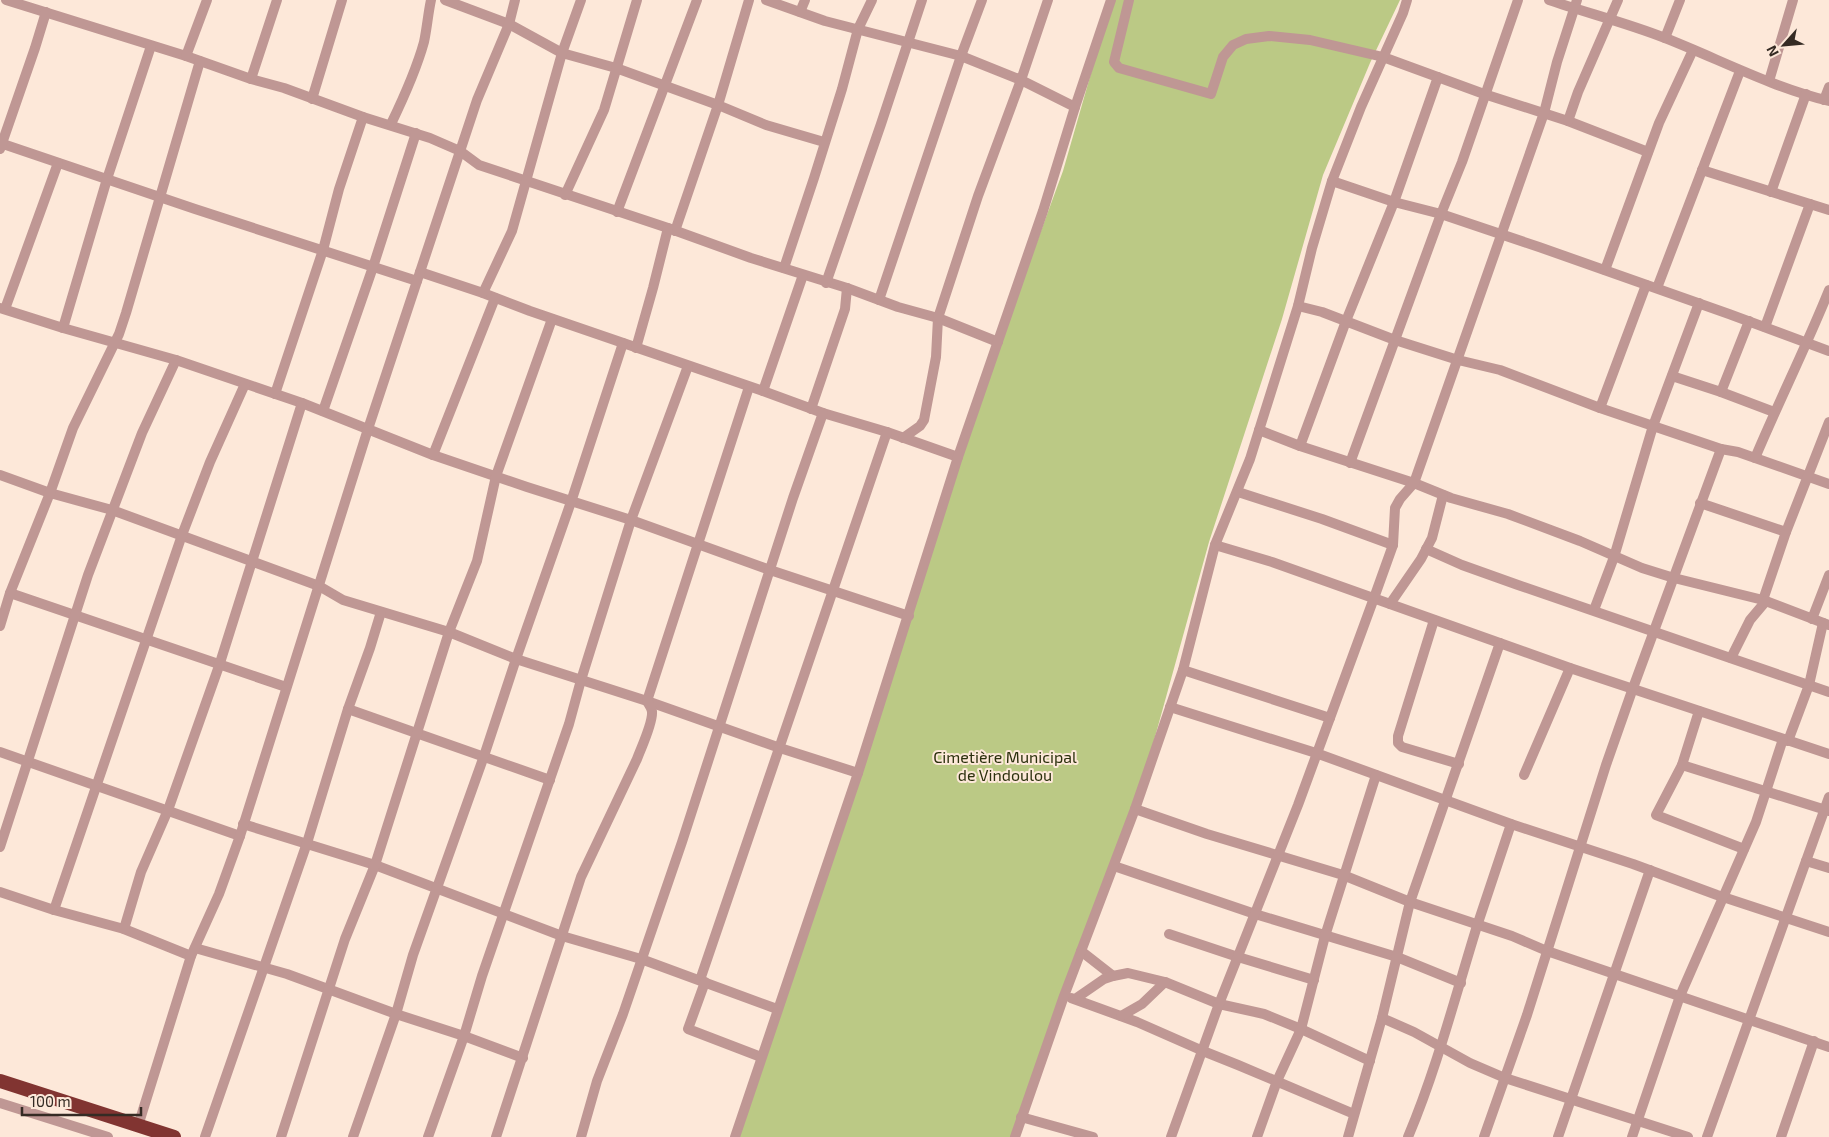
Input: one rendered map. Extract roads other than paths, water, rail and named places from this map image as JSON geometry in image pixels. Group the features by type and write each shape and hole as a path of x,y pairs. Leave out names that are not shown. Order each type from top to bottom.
{"highway":[{"path":"0,1082 174,1137"}],"street":[{"path":"6,0 17,1 186,56 251,80 284,88 363,117 391,124 460,151 480,165 526,182 826,283 938,318 998,342"},
{"path":"186,56 207,0"},
{"path":"251,80 277,0"},
{"path":"312,99 342,0"},
{"path":"391,124 410,84 419,57 431,0"},
{"path":"446,0 509,24 562,53 616,68 718,105 766,125 824,142"},
{"path":"138,1126 193,952 240,836 242,824 368,429 460,151 478,100 509,24 515,0"},
{"path":"483,293 512,231 562,53 581,0"},
{"path":"565,195 604,110 637,0"},
{"path":"617,212 697,0"},
{"path":"636,348 672,230 718,105 749,0"},
{"path":"766,0 858,29 961,56 1021,80 1075,107"},
{"path":"800,12 805,0"},
{"path":"784,268 842,89 858,29 872,0"},
{"path":"826,283 879,132 922,0"},
{"path":"879,300 961,56 982,0"},
{"path":"903,438 920,426 924,420 936,357 938,318 978,196 1048,0"},
{"path":"735,1137 858,773 958,456 1043,212 1075,107 1111,0"},
{"path":"1129,0 1114,62 1119,68 1212,94 1223,57 1234,45 1246,39 1269,36 1310,40 1383,57 1484,94 1568,121 1648,152"},
{"path":"1015,1137 1064,996 1136,809 1183,670 1216,545 1238,492 1259,430 1298,306 1312,248 1332,181 1407,0"},
{"path":"1350,463 1441,214 1462,162 1518,0"},
{"path":"1549,0 1576,4 1609,19 1665,38 1740,71 1806,94 1827,100 1829,87"},
{"path":"1568,121 1578,92 1618,0"},
{"path":"1665,38 1680,0"},
{"path":"1769,81 1793,0"},
{"path":"1171,1137 1219,1004 1256,914 1393,546 1395,508 1400,498 1414,483 1544,113 1557,62 1576,4"},
{"path":"46,12 1,145 373,266 483,293 552,319 811,409 958,456"},
{"path":"63,328 107,179 151,46"},
{"path":"1605,270 1659,124 1692,50"},
{"path":"0,626 3,605 10,593 50,493 73,428 118,334 126,313 200,61"},
{"path":"1600,408 1702,170 1740,71"},
{"path":"1300,446 1346,321 1394,202 1438,77"},
{"path":"1771,192 1806,94"},
{"path":"275,394 323,250 339,189 363,117"},
{"path":"323,411 416,133"},
{"path":"58,163 3,308 63,328 176,360 302,403 433,455 571,502 631,520 770,570 909,616"},
{"path":"1702,170 1829,210"},
{"path":"1332,181 1394,202 1441,214 1605,270 1829,351"},
{"path":"1765,327 1810,204"},
{"path":"763,391 803,275"},
{"path":"811,409 845,309 847,288"},
{"path":"1755,458 1829,290"},
{"path":"433,455 495,298"},
{"path":"1594,610 1614,557 1653,426 1699,303"},
{"path":"1298,306 1322,312 1395,340 1522,378 1600,408 1829,484"},
{"path":"281,1137 345,939 375,865 415,733 449,632 477,561 496,476 552,319"},
{"path":"1721,392 1749,321"},
{"path":"352,1137 396,1014 413,955 484,756 571,502 623,343"},
{"path":"0,848 75,614 112,510 142,433 176,360"},
{"path":"428,1137 569,724 631,520 688,366"},
{"path":"1672,376 1774,412"},
{"path":"54,910 182,535 210,462 245,384"},
{"path":"496,1137 581,877 644,742 652,716 652,710 647,701 749,387"},
{"path":"124,929 141,872 168,810 219,666 302,403"},
{"path":"581,1137 597,1081 682,842 823,413"},
{"path":"1732,658 1750,620 1765,601 1786,532 1829,422"},
{"path":"1259,430 1300,446 1414,483 1443,495 1508,514 1580,541 1614,557 1674,578 1765,601 1826,624 1809,686 1786,740 1756,822 1680,996 1632,1137"},
{"path":"761,1057 688,1029 832,590 887,432"},
{"path":"1484,1137 1506,1078 1632,688 1721,449"},
{"path":"0,475 50,493 112,510 182,535 319,586 343,600 449,632 516,660 647,701 780,748 858,773"},
{"path":"1238,492 1322,519 1393,546"},
{"path":"1390,604 1432,538 1443,495"},
{"path":"1700,503 1786,532"},
{"path":"1216,545 1272,562 1570,668 1829,754"},
{"path":"1426,549 1462,565 1829,692"},
{"path":"1812,619 1829,576"},
{"path":"10,593 146,638 219,666 286,687"},
{"path":"205,1137 307,843 348,709 381,612"},
{"path":"1434,620 1398,736 1398,744 1402,747 1460,764"},
{"path":"1349,1137 1382,1018 1410,902 1460,764 1500,643"},
{"path":"1524,775 1570,668"},
{"path":"1183,670 1330,718"},
{"path":"1170,707 1316,753 1511,824 1829,932"},
{"path":"348,709 550,780"},
{"path":"1699,711 1682,765 1656,815 1744,849"},
{"path":"0,752 240,836"},
{"path":"1682,765 1827,810"},
{"path":"1257,1137 1277,1081 1300,1029 1343,875 1376,775"},
{"path":"1707,1137 1785,917 1827,810 1829,797"},
{"path":"1136,809 1208,834 1343,875 1410,902 1512,936 1547,951 1829,1047"},
{"path":"242,824 375,865 562,936 641,959 777,1009"},
{"path":"1408,1137 1424,1099 1441,1048 1511,824"},
{"path":"1806,861 1829,868"},
{"path":"1114,866 1256,914 1397,958 1461,983"},
{"path":"1558,1137 1650,870"},
{"path":"0,892 193,952 287,974 523,1058"},
{"path":"1169,934 1314,980"},
{"path":"1081,950 1113,976"},
{"path":"1075,999 1113,976 1128,973 1165,982 1219,1004 1264,1014 1370,1061"},
{"path":"1121,1016 1142,1004 1165,982"},
{"path":"1064,996 1121,1016 1354,1114"},
{"path":"1382,1018 1414,1032 1470,1063 1506,1078 1688,1137"},
{"path":"1781,1137 1814,1041"},
{"path":"0,1104 79,1133 108,1137"},
{"path":"1021,1117 1093,1137"}],"park label":[{"name":"Cimetière Municipal de Vindoulou","path":"1005,766"}]}
